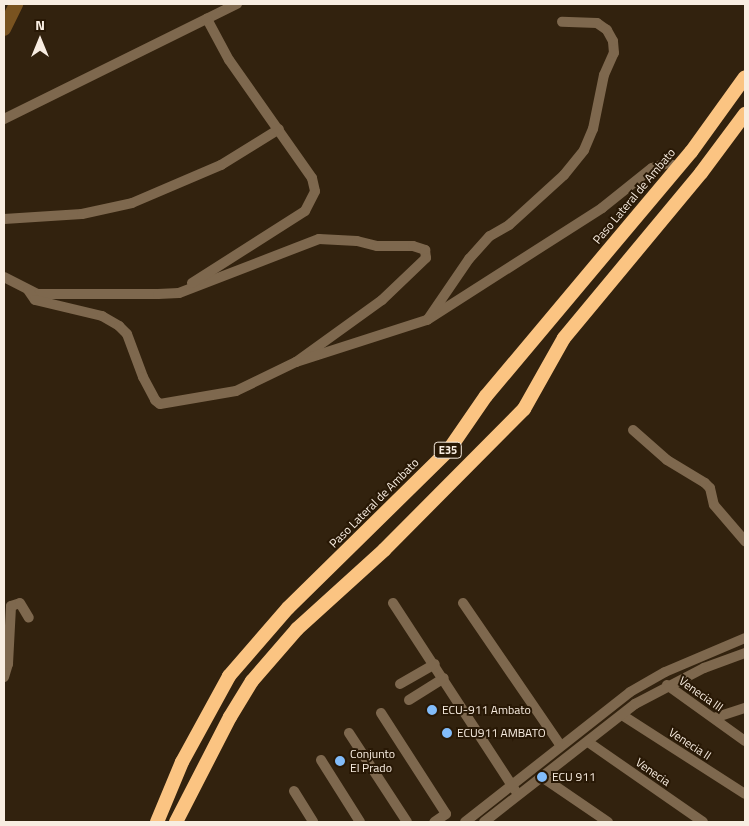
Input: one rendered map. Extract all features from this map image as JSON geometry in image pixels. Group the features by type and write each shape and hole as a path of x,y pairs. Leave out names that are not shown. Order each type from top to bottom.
{"highway":[{"name":"Paso Lateral de Ambato","path":"157,822 182,762 229,676 288,608 448,451 486,396 676,168 745,77"},
{"name":"E35","path":"176,822 230,717 252,682 297,629 384,550 524,409 564,338 701,173 745,114"}],"street":[{"path":"4,119 237,4"},
{"path":"179,292 210,269 267,238 305,211 312,199 315,184 279,129 229,60 207,19"},
{"path":"427,320 469,259 490,236 509,225 564,175 584,150 593,129 604,75 614,53 613,41 607,30 597,23 562,22"},
{"path":"4,219 82,214 132,203 222,165 279,129"},
{"path":"28,290 35,300 102,316 119,326 127,334 151,392 160,404 236,390 296,362 427,320 602,208 652,168 668,163 676,168"},
{"path":"4,277 38,294 179,292 319,239 357,241 377,246 413,246 425,250 426,258 382,300 296,362"},
{"path":"633,430 667,460 710,488 714,505 745,540"},
{"path":"4,677 8,664 11,606 20,603 29,618"},
{"path":"393,603 435,664 519,795"},
{"path":"463,603 561,746"},
{"path":"465,822 561,746 649,680 745,638"},
{"path":"484,822 622,715 668,686 745,653"},
{"path":"400,684 435,664"},
{"path":"409,700 444,678"},
{"name":"Venecia III","path":"668,686 745,741"},
{"path":"714,718 745,708"},
{"path":"381,713 446,814 434,822"},
{"name":"Venecia II","path":"622,715 745,794"},
{"path":"349,732 407,822"},
{"name":"Venecia","path":"588,742 703,822"},
{"path":"321,760 360,822"},
{"path":"542,777 608,822"},
{"path":"294,792 313,822"}],"waterway":[{"path":"4,29 16,4"}],"place":[{"name":"ECU-911 Ambato","path":"432,710"},
{"name":"ECU911 AMBATO","path":"447,733"},
{"name":"Conjunto El Prado","path":"340,761"},
{"name":"ECU 911","path":"542,777"}]}
